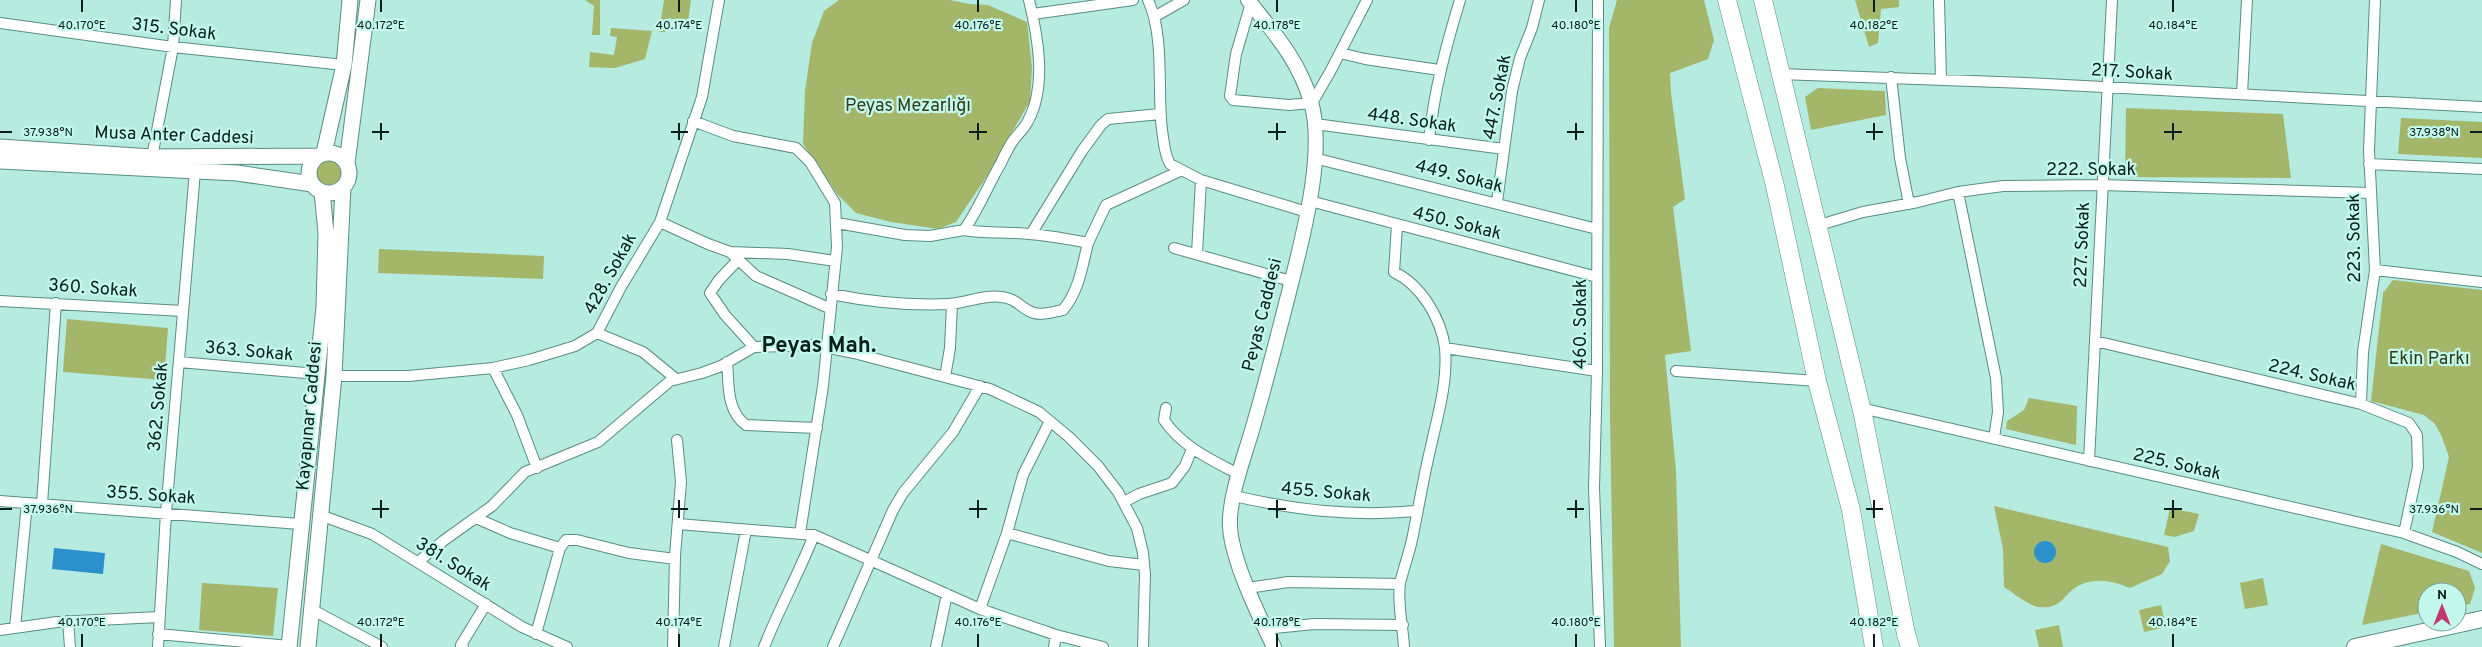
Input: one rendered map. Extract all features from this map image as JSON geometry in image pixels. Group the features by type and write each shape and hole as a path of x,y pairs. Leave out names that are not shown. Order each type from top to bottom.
{"highway":[{"path":"1727,0 1775,186 1817,381 1851,510 1874,647"},
{"path":"1763,0 1861,408 1910,647"}],"main road":[{"path":"350,0 344,65 321,155 310,166 310,179 317,188 334,193 344,188 349,176 347,163 368,0"},
{"name":"Musa Anter Caddesi","path":"0,147 152,157 321,155"},
{"path":"321,155 337,154 347,163"},
{"name":"Musa Anter Caddesi","path":"0,161 236,173 317,188"},
{"name":"Kayapınar Caddesi","path":"289,646 300,524 324,307 326,233 317,188"},
{"name":"Kayapınar Caddesi","path":"308,647 334,376 344,188"},
{"path":"2356,647 2482,619"}],"street":[{"path":"152,157 173,47 176,0"},
{"name":"428. Sokak","path":"334,376 408,376 493,368 529,360 575,346 597,333 621,287 660,222 702,96 719,0"},
{"path":"964,230 975,215 1011,143 1027,123 1033,110 1037,95 1038,59 1033,14 1029,0"},
{"path":"1033,14 1133,0"},
{"path":"1148,0 1154,17 1157,38 1160,114 1167,158 1170,164 1180,171"},
{"path":"1154,17 1184,0"},
{"path":"1249,2 1236,54 1230,96 1233,100 1289,105 1312,103 1367,0"},
{"path":"1429,140 1439,70 1446,53 1460,0"},
{"name":"447. Sokak","path":"1496,202 1516,74 1532,28 1539,0"},
{"name":"460. Sokak","path":"1598,0 1597,371 1594,488 1600,647"},
{"path":"1939,0 1941,79"},
{"name":"227. Sokak","path":"2089,461 2101,185 2112,0"},
{"path":"2242,94 2247,0"},
{"name":"223. Sokak","path":"2361,404 2363,352 2375,270 2369,164 2369,101 2375,0"},
{"name":"Peyas Caddesi","path":"1249,2 1277,34 1299,68 1312,103 1315,124 1314,158 1308,206 1292,281 1230,509 1231,539 1248,588 1274,647"},
{"name":"315. Sokak","path":"0,22 173,47 344,65"},
{"path":"1340,53 1365,59 1439,70"},
{"name":"217. Sokak","path":"1780,74 1941,79 2482,107"},
{"path":"1891,77 1900,158 1909,204"},
{"path":"1031,234 1082,151 1101,125 1108,119 1160,114"},
{"path":"693,121 733,136 796,148 810,162 835,204 838,222 826,347 817,428 800,533"},
{"name":"448. Sokak","path":"1315,124 1504,149"},
{"name":"449. Sokak","path":"1314,158 1496,202 1597,229"},
{"path":"2369,164 2482,169"},
{"name":"362. Sokak","path":"158,647 166,513 195,171"},
{"path":"831,294 886,304 952,304 988,297 1002,297 1019,301 1028,311 1038,314 1063,310 1072,300 1079,281 1088,243 1106,205 1180,171"},
{"name":"450. Sokak","path":"1180,171 1201,180 1397,225 1597,277"},
{"path":"1197,254 1201,180"},
{"name":"222. Sokak","path":"1816,226 1863,212 1909,204 1958,192 2002,186 2101,185 2371,194"},
{"path":"1958,192 1996,378 1998,412 1994,438"},
{"path":"660,222 730,252 788,254 835,261"},
{"path":"838,222 904,235 930,236 964,230 984,233 1031,234 1088,243"},
{"path":"1397,225 1394,272 1403,276 1420,293 1439,324 1445,348 1440,406 1416,511 1413,535 1400,584 1404,647"},
{"path":"1174,248 1292,281"},
{"path":"730,252 756,276 829,308"},
{"path":"738,260 719,280 710,293 725,315 754,347"},
{"path":"2375,270 2482,282"},
{"name":"360. Sokak","path":"0,301 56,302 183,311"},
{"path":"42,504 56,302"},
{"path":"945,377 950,348 952,304"},
{"path":"597,333 643,352 676,379"},
{"name":"224. Sokak","path":"2095,341 2361,404 2409,423 2417,435 2418,467 2404,533"},
{"path":"418,562 443,541 492,506 525,472 598,442 664,385 676,379 702,373 754,347 784,345 826,347 980,386 1012,398 1039,412 1098,466 1124,502 1137,528 1144,565 1143,647"},
{"path":"1445,348 1597,371"},
{"name":"363. Sokak","path":"179,362 317,374"},
{"path":"727,362 730,399 738,420 746,424 817,428"},
{"path":"493,368 517,414 537,468"},
{"path":"1676,371 1817,381"},
{"path":"833,647 893,510 903,493 953,432 980,386"},
{"path":"1166,408 1164,420 1170,430 1192,449 1240,475"},
{"name":"225. Sokak","path":"1861,408 2404,533 2457,552 2482,564"},
{"path":"980,609 1007,533 1023,476 1050,421"},
{"path":"673,647 675,559 681,482 677,440"},
{"path":"1124,502 1139,494 1172,483 1185,466 1192,449"},
{"name":"455. Sokak","path":"1234,496 1306,511 1329,513 1416,511"},
{"name":"355. Sokak","path":"0,501 300,524"},
{"path":"15,628 27,503"},
{"name":"381. Sokak","path":"320,515 372,534 536,634 567,647"},
{"path":"476,518 510,533 560,548"},
{"path":"678,524 814,535 980,609 1056,635 1103,647"},
{"path":"724,647 746,530"},
{"path":"1007,533 1109,561 1144,565"},
{"path":"764,647 774,622 796,579 814,535"},
{"path":"536,634 560,548 566,540 577,540 628,553 675,559"},
{"path":"1248,588 1288,582 1400,584"},
{"path":"936,647 947,594"},
{"path":"463,647 461,645 486,604"},
{"path":"311,609 382,647"},
{"path":"0,630 68,621 160,617"},
{"path":"68,621 70,647"},
{"path":"1266,629 1314,624 1403,625"},
{"path":"158,634 289,646"},
{"path":"1054,647 1056,635"}],"green space":[{"path":"585,0 600,0 600,35 592,35 594,6"},
{"path":"664,0 691,0 688,22 669,18 665,32 659,32"},
{"name":"Peyas Mezarlığı","path":"839,0 950,0 988,5 1027,22 1032,68 1030,101 987,176 956,222 938,229 891,222 856,213 838,195 803,144 805,91 812,43 824,11"},
{"path":"1617,0 1704,0 1714,40 1708,59 1670,73 1685,199 1673,207 1691,351 1665,355 1676,471 1681,647 1614,647 1610,417 1609,28"},
{"path":"1855,0 1899,0 1899,7 1881,9 1878,43 1869,47"},
{"path":"611,28 652,31 645,59 615,68 589,67 590,52 614,55 617,37 610,36"},
{"path":"1818,88 1885,91 1886,115 1811,130 1805,97"},
{"path":"2126,108 2283,114 2291,178 2125,177"},
{"path":"2401,118 2482,122 2482,158 2398,154"},
{"path":"324,161 334,161 341,168 341,178 334,185 324,185 317,178 317,168"},
{"path":"379,249 544,256 543,279 378,273"},
{"name":"Ekin Parkı","path":"2393,280 2482,290 2482,553 2432,532 2449,457 2435,424 2424,415 2371,401 2383,293"},
{"path":"67,319 168,328 164,380 63,372"},
{"path":"2029,398 2077,406 2076,445 2006,429 2007,421 2024,410"},
{"path":"1994,506 2168,547 2170,561 2162,574 2130,588 2110,582 2085,583 2073,589 2057,604 2046,607 2034,606 2004,587 2003,549"},
{"path":"2170,508 2199,514 2194,531 2175,537 2164,535"},
{"path":"2381,544 2469,571 2475,588 2470,604 2467,604 2467,582 2417,582 2417,614 2362,625"},
{"path":"2263,578 2268,605 2245,609 2240,583"},
{"path":"202,583 278,588 273,636 199,630"},
{"path":"2161,605 2166,627 2144,632 2139,610"},
{"path":"2059,625 2063,647 2039,647 2035,630"}],"water":[{"path":"2045,541 2053,544 2056,552 2053,560 2045,563 2037,560 2034,552 2037,544"},
{"path":"54,548 105,553 103,574 52,569"}],"district":[{"name":"Peyas Mah.","path":"819,346"}]}
